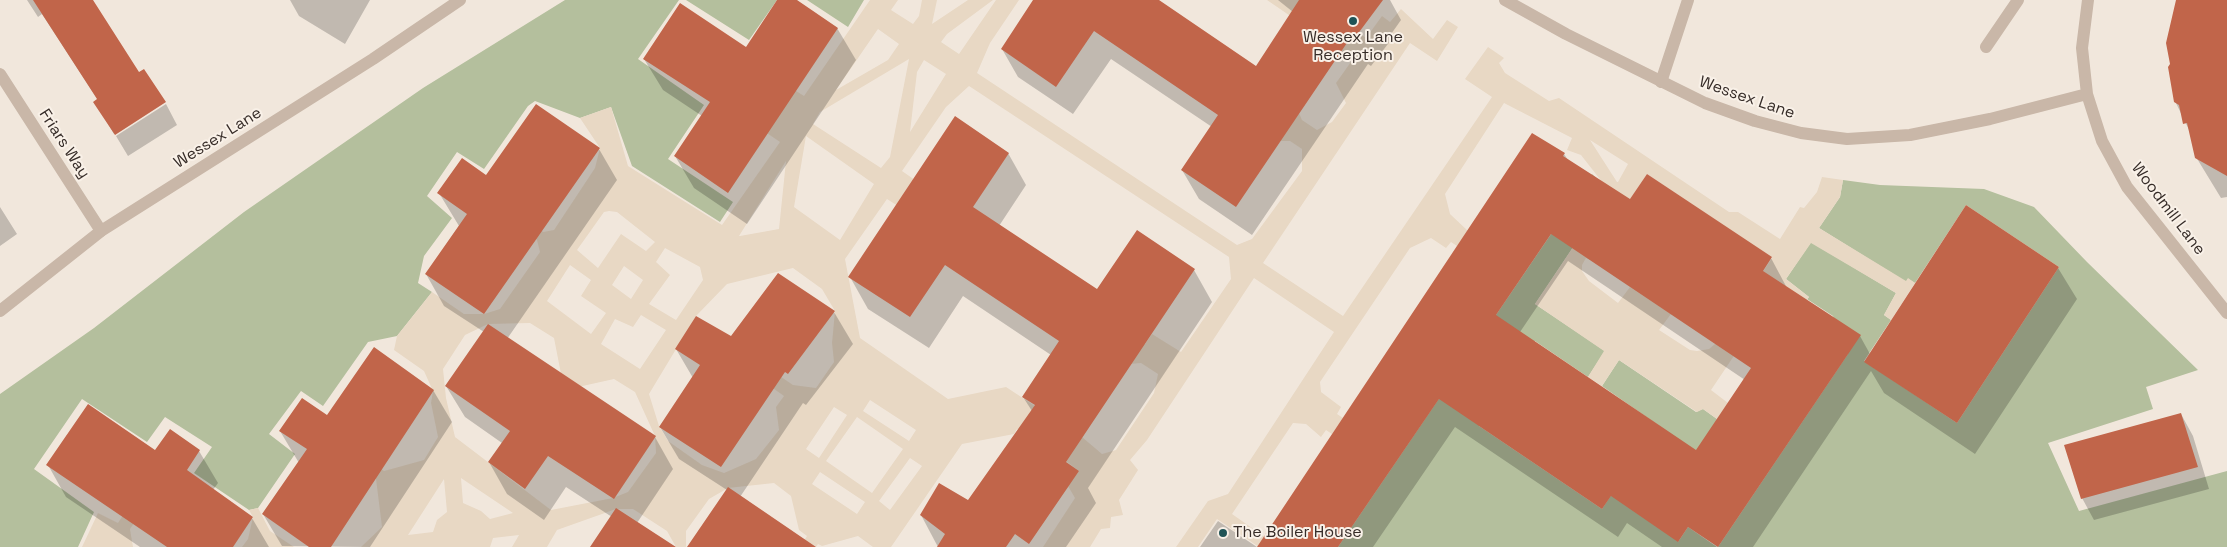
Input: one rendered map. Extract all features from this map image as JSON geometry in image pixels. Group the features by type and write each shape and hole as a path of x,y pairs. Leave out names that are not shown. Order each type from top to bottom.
{"street":[{"name":"Wessex Lane","path":"0,312 101,231 364,64 460,0"},
{"name":"Wessex Lane","path":"1505,0 1705,103 1755,121 1801,133 1847,139 1910,135 1990,119 2087,94"},
{"path":"1661,82 1688,0"},
{"path":"1986,47 2018,0"},
{"name":"Woodmill Lane","path":"2088,0 2082,48 2087,94 2102,141 2127,187 2227,313"},
{"name":"Friars Way","path":"0,74 101,231"}],"green space":[{"path":"565,0 679,0 638,59 704,105 668,159 733,202 720,222 632,166 611,107 580,118 535,101 528,106 484,169 457,152 427,196 452,218 424,256 418,283 432,292 397,336 368,342 323,406 301,391 269,434 295,454 258,508 249,510 194,473 212,447 165,417 147,442 82,399 34,469 94,512 78,547 0,547 0,394 94,328 244,212 423,88"},
{"path":"686,0 777,0 749,40"},
{"path":"807,0 864,0 848,27"},
{"path":"1592,174 1610,192 1535,304 1605,351 1588,377 1535,341 1479,426 1602,509 1658,425 1602,386 1619,360 1696,412 1703,409 1717,419 1678,542 1688,527 1717,547 1338,547"},
{"path":"1843,180 1880,185 1984,189 2034,207 2087,262 2198,370 2146,387 2153,409 2048,443 2079,511 2227,471 2227,547 1718,547 1848,354 1833,316 1807,299 1809,297 1786,279 1811,242 1896,293 1884,315 1891,320 1864,361 1957,423 2059,267 1966,205 1915,283 1908,279 1906,282 1819,228 1840,197"}],"shaded area":[{"path":"870,0 898,0 891,10 913,24 919,16 922,0 937,0 932,24 968,0 993,0 947,34 941,42 959,54 996,0 1019,0 990,43 977,73 1237,245 1252,239 1302,171 1302,149 1290,141 1279,141 1299,113 1302,120 1317,130 1332,122 1346,103 1336,83 1353,59 1267,0 1299,0 1354,39 1359,33 1366,38 1382,16 1390,22 1401,9 1433,39 1447,20 1458,27 1437,61 1410,43 1263,263 1343,316 1492,97 1465,79 1488,47 1504,58 1499,63 1505,73 1549,101 1559,98 1729,212 1738,212 1780,239 1800,207 1804,208 1817,192 1822,177 1843,180 1840,197 1819,228 1906,281 1908,278 1915,283 1891,320 1884,315 1896,293 1811,243 1786,279 1809,297 1796,316 1779,289 1711,390 1728,403 1717,419 1703,409 1697,412 1619,360 1602,386 1588,377 1604,351 1535,304 1610,192 1581,155 1567,150 1572,138 1504,103 1445,194 1450,214 1468,231 1457,246 1451,242 1446,248 1431,238 1410,248 1320,382 1321,392 1341,407 1337,414 1343,418 1332,434 1326,430 1321,437 1306,424 1293,423 1232,514 1279,547 1259,547 1217,519 1198,547 1176,547 1208,501 1228,494 1334,332 1254,278 1147,440 1130,460 1138,470 1119,500 1123,515 1111,517 1110,528 1101,529 1090,547 1043,547 1075,498 1068,486 1079,471 1028,432 1017,429 1014,434 962,444 891,547 873,547 858,536 822,546 818,544 816,547 800,547 807,536 799,530 791,496 774,483 728,488 709,499 686,531 686,547 676,547 667,531 633,509 616,509 557,530 547,547 512,547 519,535 493,538 490,547 361,547 382,527 376,479 358,466 365,456 384,471 424,460 438,437 431,403 433,391 424,371 394,350 397,336 432,292 464,314 484,314 500,309 540,252 537,240 522,226 529,216 543,232 554,230 595,168 600,148 580,118 611,107 628,166 722,225 780,142 746,119 774,77 804,96","holes":["878,29 899,44 888,60 836,90","909,59 890,157 881,168 813,124 820,112","924,60 946,74 910,132 917,72","969,86 1229,257 1231,279 1181,352 1152,334 1145,344 1123,329 1130,364 1141,363 1158,374 1154,393 1116,450 1102,454 1082,437 1006,387 948,399 860,338 845,259 887,199 915,217 932,192 902,171 946,107","806,136 874,184 840,240 794,207","1590,140 1628,164 1618,182 1617,182","786,161 779,229 739,236","1647,174 1772,258 1715,344 1709,349 1697,351 1690,350 1659,330 1671,314 1630,287 1618,303 1589,281 1582,271 1582,265 1586,258 1590,260","604,212 617,212 655,242 646,251 621,234 598,268 577,250","665,248 700,267 703,280 676,320 649,304 670,275 656,262","570,265 591,280 581,296 606,313 591,334 547,301","624,266 643,280 631,299 612,285","793,268 822,289 835,311 832,343 834,362 816,388 793,385 765,366 757,377 784,396 776,407 779,430 756,459 724,473 702,465 668,441 659,426 649,394 696,316 727,284","641,315 666,330 640,369 601,344 615,319 633,327","530,323 554,338 562,379 578,387 614,379 635,392 655,436 656,453 628,492 613,498 551,510 455,437 446,398 443,369 465,335 488,324","870,400 916,430 909,441 863,411","834,407 847,415 819,458 806,449","857,417 903,449 872,493 826,461","910,458 922,466 890,510 879,501","820,472 865,502 857,514 812,484","461,478 513,513 490,519 481,511 463,503","444,479 447,512 437,520 433,532 408,535"]},
{"path":"134,498 146,506 130,529 133,547 82,547 98,513 118,523"},
{"path":"258,508 270,531 294,547 242,547 248,539 253,517 249,510"}],"building":[{"path":"33,0 93,0 139,72 144,69 166,102 115,135 93,102 97,99"},
{"path":"777,0 797,0 838,28 728,193 674,156 710,102 643,59 680,3 746,47"},
{"path":"1033,0 1159,0 1256,66 1299,0 1383,0 1354,39 1351,37 1236,207 1181,170 1218,115 1094,31 1056,87 1001,49"},
{"path":"2176,0 2227,0 2227,176 2195,158 2187,123 2183,124 2179,105 2174,102 2166,43"},
{"path":"536,104 600,148 484,314 425,274 467,214 437,193 462,158 486,175"},
{"path":"955,116 1009,153 973,207 1097,289 1137,230 1195,269 1066,462 1079,471 1029,544 1015,534 1006,547 937,547 945,534 920,515 939,483 968,500 1035,405 1022,397 1059,341 945,265 910,317 848,277"},
{"path":"1532,133 1565,153 1563,156 1630,199 1647,174 1772,257 1763,271 1861,335 1718,547 1688,527 1678,542 1611,496 1602,509 1439,399 1338,547 1257,547","holes":["1551,234 1751,368 1696,450 1496,315"]},
{"path":"1966,205 2059,267 1957,423 1864,362"},
{"path":"778,273 835,311 788,374 785,372 721,467 659,427 700,365 675,349 696,316 731,336"},
{"path":"488,324 656,436 614,499 548,456 525,489 488,462 510,431 445,386"},
{"path":"374,347 434,390 331,547 309,547 262,514 307,449 279,431 302,398 327,415"},
{"path":"88,404 155,450 170,429 200,450 187,470 253,517 233,547 167,547 46,465"},
{"path":"2181,413 2198,467 2081,499 2064,445"},
{"path":"728,487 816,547 687,547"},
{"path":"616,508 676,547 590,547"}],"place":[{"name":"Wessex Lane Reception","path":"1353,21"},
{"name":"The Boiler House","path":"1223,533"}]}
